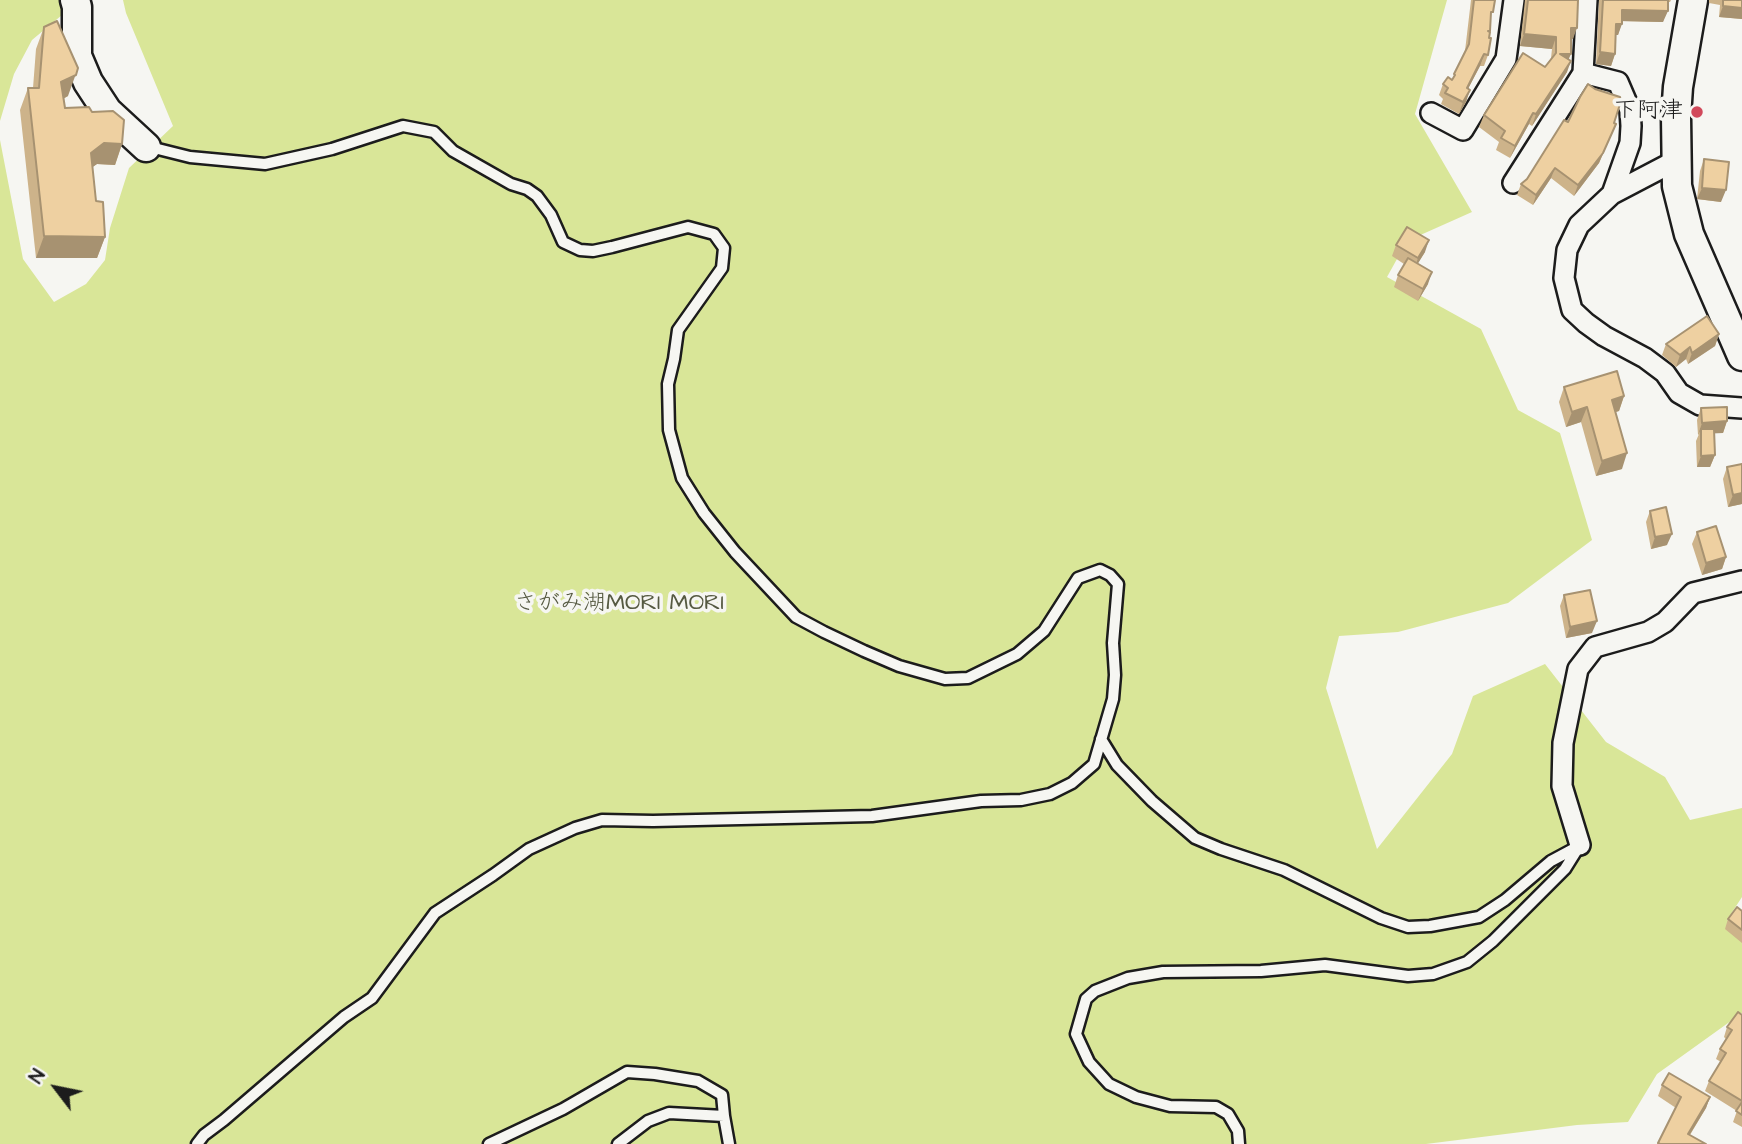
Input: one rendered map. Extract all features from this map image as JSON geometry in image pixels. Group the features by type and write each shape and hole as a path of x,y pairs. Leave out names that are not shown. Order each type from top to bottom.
{"main road":[{"path":"75,0 76,57 88,82 107,111 146,146"},
{"path":"1693,0 1678,87 1675,161 1677,187 1689,233 1742,356"}],"street":[{"path":"1431,113 1463,130 1506,59 1514,0"},
{"path":"1513,183 1583,73 1587,0"},
{"path":"1583,73 1618,82 1630,110 1630,143 1612,194"},
{"path":"1675,161 1612,194 1579,225 1567,250 1564,278 1572,310 1604,336 1645,358 1665,373 1679,393 1700,405 1742,408"},
{"path":"1580,845 1562,786 1563,743 1578,669 1595,647 1648,632 1665,622 1693,593 1742,581"}],"lane":[{"path":"146,146 190,157 265,164 332,149 403,126 434,132 453,151 511,184 537,195 551,215 563,242 580,250 593,251 612,247 688,227 714,234 724,248 722,268 678,330 667,384 669,430 682,478 704,513 735,552 796,617 834,637 899,666 946,679 968,678 1017,654 1044,631 1078,578 1100,570 1110,575 1118,584 1113,643 1113,699 1094,764 1072,783 1050,794 1021,800 981,801 872,816 602,820 575,828 529,849 435,913 372,998 344,1017 204,1135 197,1144"},
{"path":"1101,739 1117,765 1152,801 1195,838 1284,870 1381,918 1408,926 1430,926 1479,917 1505,900 1551,861 1580,845"},
{"path":"1239,1144 1238,1131 1228,1114 1216,1107 1170,1106 1136,1097 1109,1084 1089,1062 1076,1034 1086,999 1096,991 1128,978 1163,971 1261,971 1325,965 1408,976 1433,974 1467,962 1493,941 1565,869 1580,845"},
{"path":"489,1144 563,1109 627,1072 698,1081 722,1096 729,1144"},
{"path":"618,1144 648,1121 668,1113 724,1116"}],"green space":[{"path":"0,0 65,0 68,10 32,40 14,74 0,121"},
{"name":"さがみ湖MORI MORI","path":"123,0 1447,0 1415,114 1472,212 1407,241 1387,277 1481,329 1518,410 1560,433 1592,540 1508,603 1398,632 1339,636 1326,688 1377,849 1452,754 1473,696 1545,664 1606,742 1665,777 1690,820 1742,808 1742,897 1727,920 1742,925 1742,1013 1657,1074 1628,1122 1577,1125 1426,1144 0,1144 0,140 23,259 54,302 86,284 105,260 110,228 129,168 173,126"}],"building":[{"path":"1474,0 1495,0 1488,31 1491,38 1488,55 1484,54 1463,102 1445,93 1448,88 1443,84 1448,77 1452,80 1469,44"},
{"path":"1528,0 1578,0 1577,28 1571,28 1571,54 1560,54 1571,61 1536,114 1533,113 1515,146 1501,138 1505,131 1484,115 1523,53 1545,67 1556,53 1556,37 1524,34"},
{"path":"1603,0 1668,0 1668,11 1622,10 1622,24 1616,24 1615,54 1600,52"},
{"path":"1723,0 1742,0 1742,8 1723,6"},
{"path":"57,21 78,68 76,75 61,82 65,108 89,107 92,112 113,111 124,120 122,144 104,143 91,153 96,201 103,202 105,237 44,236 28,88 39,88 44,27"},
{"path":"1588,84 1620,97 1621,101 1614,123 1616,124 1603,153 1578,185 1555,168 1536,195 1521,184 1527,179 1564,120 1568,122"},
{"path":"1704,159 1729,162 1726,190 1702,188"},
{"path":"1407,227 1429,240 1418,258 1396,245"},
{"path":"1408,258 1432,272 1423,289 1398,275"},
{"path":"1707,316 1719,334 1692,353 1690,347 1680,355 1666,344"},
{"path":"1617,371 1624,396 1612,400 1627,453 1602,461 1587,407 1572,412 1564,387"},
{"path":"1727,407 1727,421 1702,423 1701,408"},
{"path":"1701,429 1714,429 1715,455 1701,456"},
{"path":"1742,464 1742,493 1733,495 1727,467"},
{"path":"1666,507 1672,534 1655,537 1650,511"},
{"path":"1716,526 1726,557 1706,563 1697,532"},
{"path":"1590,590 1597,621 1570,627 1564,595"},
{"path":"1737,907 1742,911 1742,930 1728,919"},
{"path":"1738,1012 1742,1015 1742,1101 1709,1081 1726,1053 1720,1049 1732,1030 1727,1027"},
{"path":"1669,1073 1710,1097 1688,1134 1706,1144 1658,1143 1681,1097 1662,1085"},
{"path":"1742,1102 1742,1115 1736,1111"}],"place":[{"name":"下阿津","path":"1697,112"}]}
